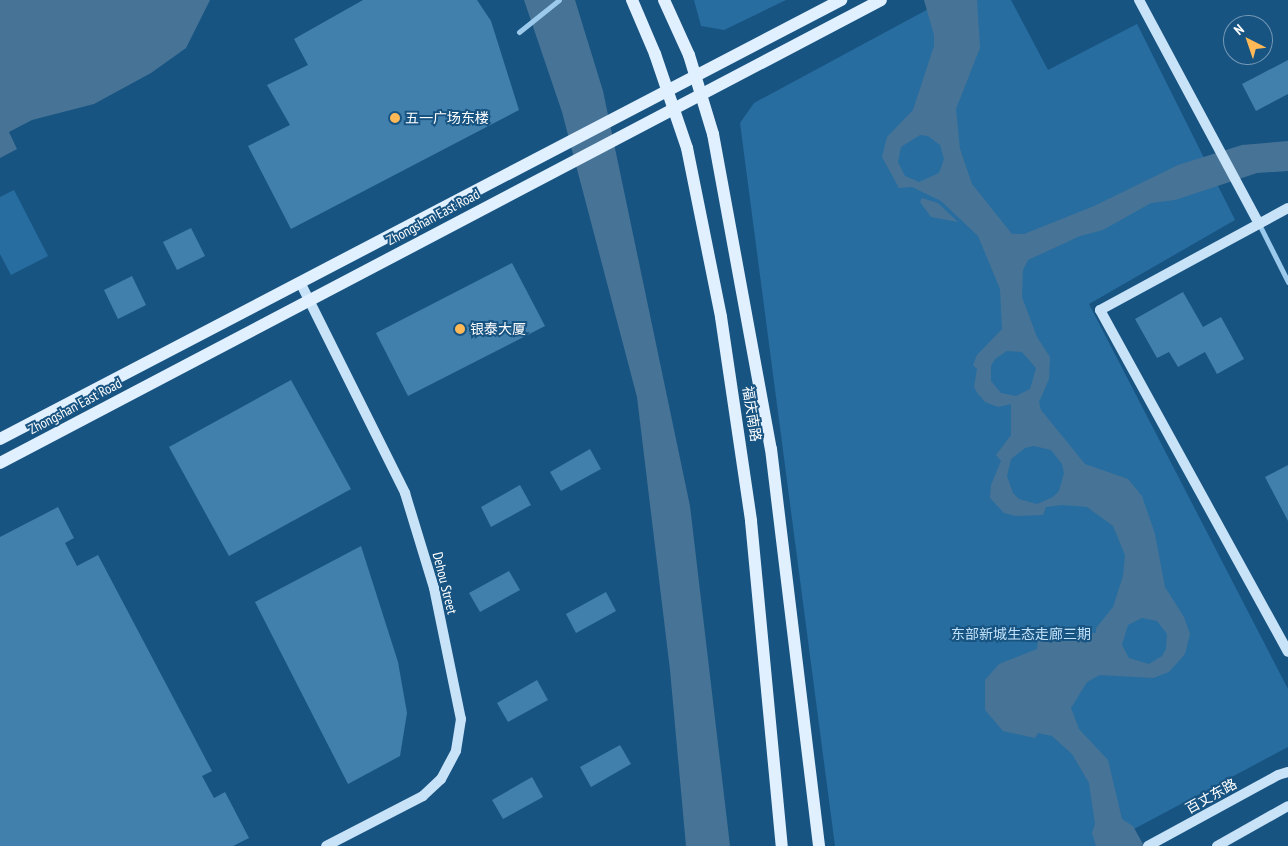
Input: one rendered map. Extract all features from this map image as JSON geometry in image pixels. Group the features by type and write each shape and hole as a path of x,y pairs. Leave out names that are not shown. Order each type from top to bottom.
{"main road":[{"name":"福庆南路","path":"632,0 667,88 687,148 721,317 742,447 782,846"},
{"name":"福庆南路","path":"664,0 695,74 713,134 771,448 819,846"},
{"name":"Zhongshan East Road","path":"0,440 613,116 841,0"},
{"name":"Zhongshan East Road","path":"0,463 881,0"}],"street":[{"path":"519,32 559,0"},
{"path":"1139,0 1288,282"},
{"path":"1288,208 1100,310 1288,652"},
{"name":"Dehou Street","path":"300,282 405,493 434,588 461,719 456,751 441,779 423,796 330,845"},
{"name":"百丈东路","path":"1148,846 1283,773"},
{"path":"1217,846 1288,806"}],"green space":[{"path":"694,0 786,0 724,30 701,26"},
{"name":"东部新城生态走廊三期","path":"945,0 1011,0 1048,70 1137,24 1235,220 1089,304 1288,689 1288,747 1102,846 835,846 740,123 754,103"},
{"path":"14,190 48,256 11,275 0,254 0,197"}],"shaded area":[{"path":"0,0 210,0 186,48 151,73 94,104 32,120 9,132 17,149 0,158"},
{"path":"524,0 575,0 603,91 690,506 730,846 686,846 670,670 637,397 562,112"},
{"path":"924,0 977,0 980,48 956,109 960,149 972,184 1012,234 1024,234 1094,206 1178,165 1242,145 1288,141 1288,171 1257,173 1175,200 1151,203 1103,230 1080,236 1028,260 1023,270 1022,297 1037,337 1050,357 1049,379 1039,402 1041,410 1085,464 1128,479 1142,496 1155,534 1165,587 1184,617 1190,634 1185,654 1169,672 1153,678 1100,675 1087,682 1071,708 1079,729 1108,760 1122,819 1133,826 1144,846 1096,846 1092,833 1095,824 1089,783 1072,754 1052,736 1038,733 1035,738 1003,731 985,710 985,680 999,664 1037,649 1038,640 1059,638 1078,629 1080,632 1096,633 1096,628 1113,607 1123,576 1125,555 1113,526 1087,507 1062,505 1046,507 1043,515 1016,516 1004,513 990,498 991,485 1001,461 996,455 1011,435 1011,404 998,407 985,402 974,387 977,369 973,365 977,355 1002,329 1000,289 978,236 941,201 912,187 899,188 882,157 887,137 913,110 934,46 934,35","holes":["920,135 928,136 940,145 944,159 939,173 919,182 905,176 898,162 901,147","1007,351 1022,352 1036,368 1030,389 1016,396 1001,393 991,381 991,366 995,359","1034,446 1051,450 1062,464 1064,473 1059,491 1053,497 1037,504 1019,499 1013,493 1007,476 1011,459 1025,448","1142,618 1157,621 1167,634 1166,649 1162,656 1149,664 1129,658 1122,645 1128,625"]},
{"path":"922,198 938,203 958,222 931,217 920,202"}],"building":[{"name":"五一广场东楼","path":"363,0 477,0 491,21 519,110 291,229 248,146 290,125 267,85 308,65 294,39"},
{"path":"1288,60 1288,94 1256,111 1242,84"},
{"path":"191,228 205,256 177,270 163,242"},
{"name":"银泰大厦","path":"512,263 545,326 408,396 376,333"},
{"path":"132,276 146,305 118,319 104,290"},
{"path":"1183,292 1203,327 1221,317 1244,359 1217,374 1205,352 1178,367 1169,352 1157,358 1135,319"},
{"path":"291,380 351,489 229,556 169,447"},
{"path":"590,449 601,469 561,491 550,472"},
{"path":"1288,465 1288,521 1265,477"},
{"path":"520,485 531,505 491,527 481,507"},
{"path":"58,507 74,538 65,543 77,566 98,555 212,771 202,776 214,798 225,792 249,838 233,846 0,846 0,537"},
{"path":"361,546 398,662 407,713 400,756 348,784 255,602"},
{"path":"509,571 520,590 480,612 469,593"},
{"path":"606,592 616,611 576,633 566,614"},
{"path":"537,680 548,700 508,722 497,703"},
{"path":"620,745 631,764 591,787 580,767"},
{"path":"532,777 543,797 503,819 492,800"}],"place":[{"name":"五一广场东楼","path":"395,118"},
{"name":"银泰大厦","path":"460,329"}]}
